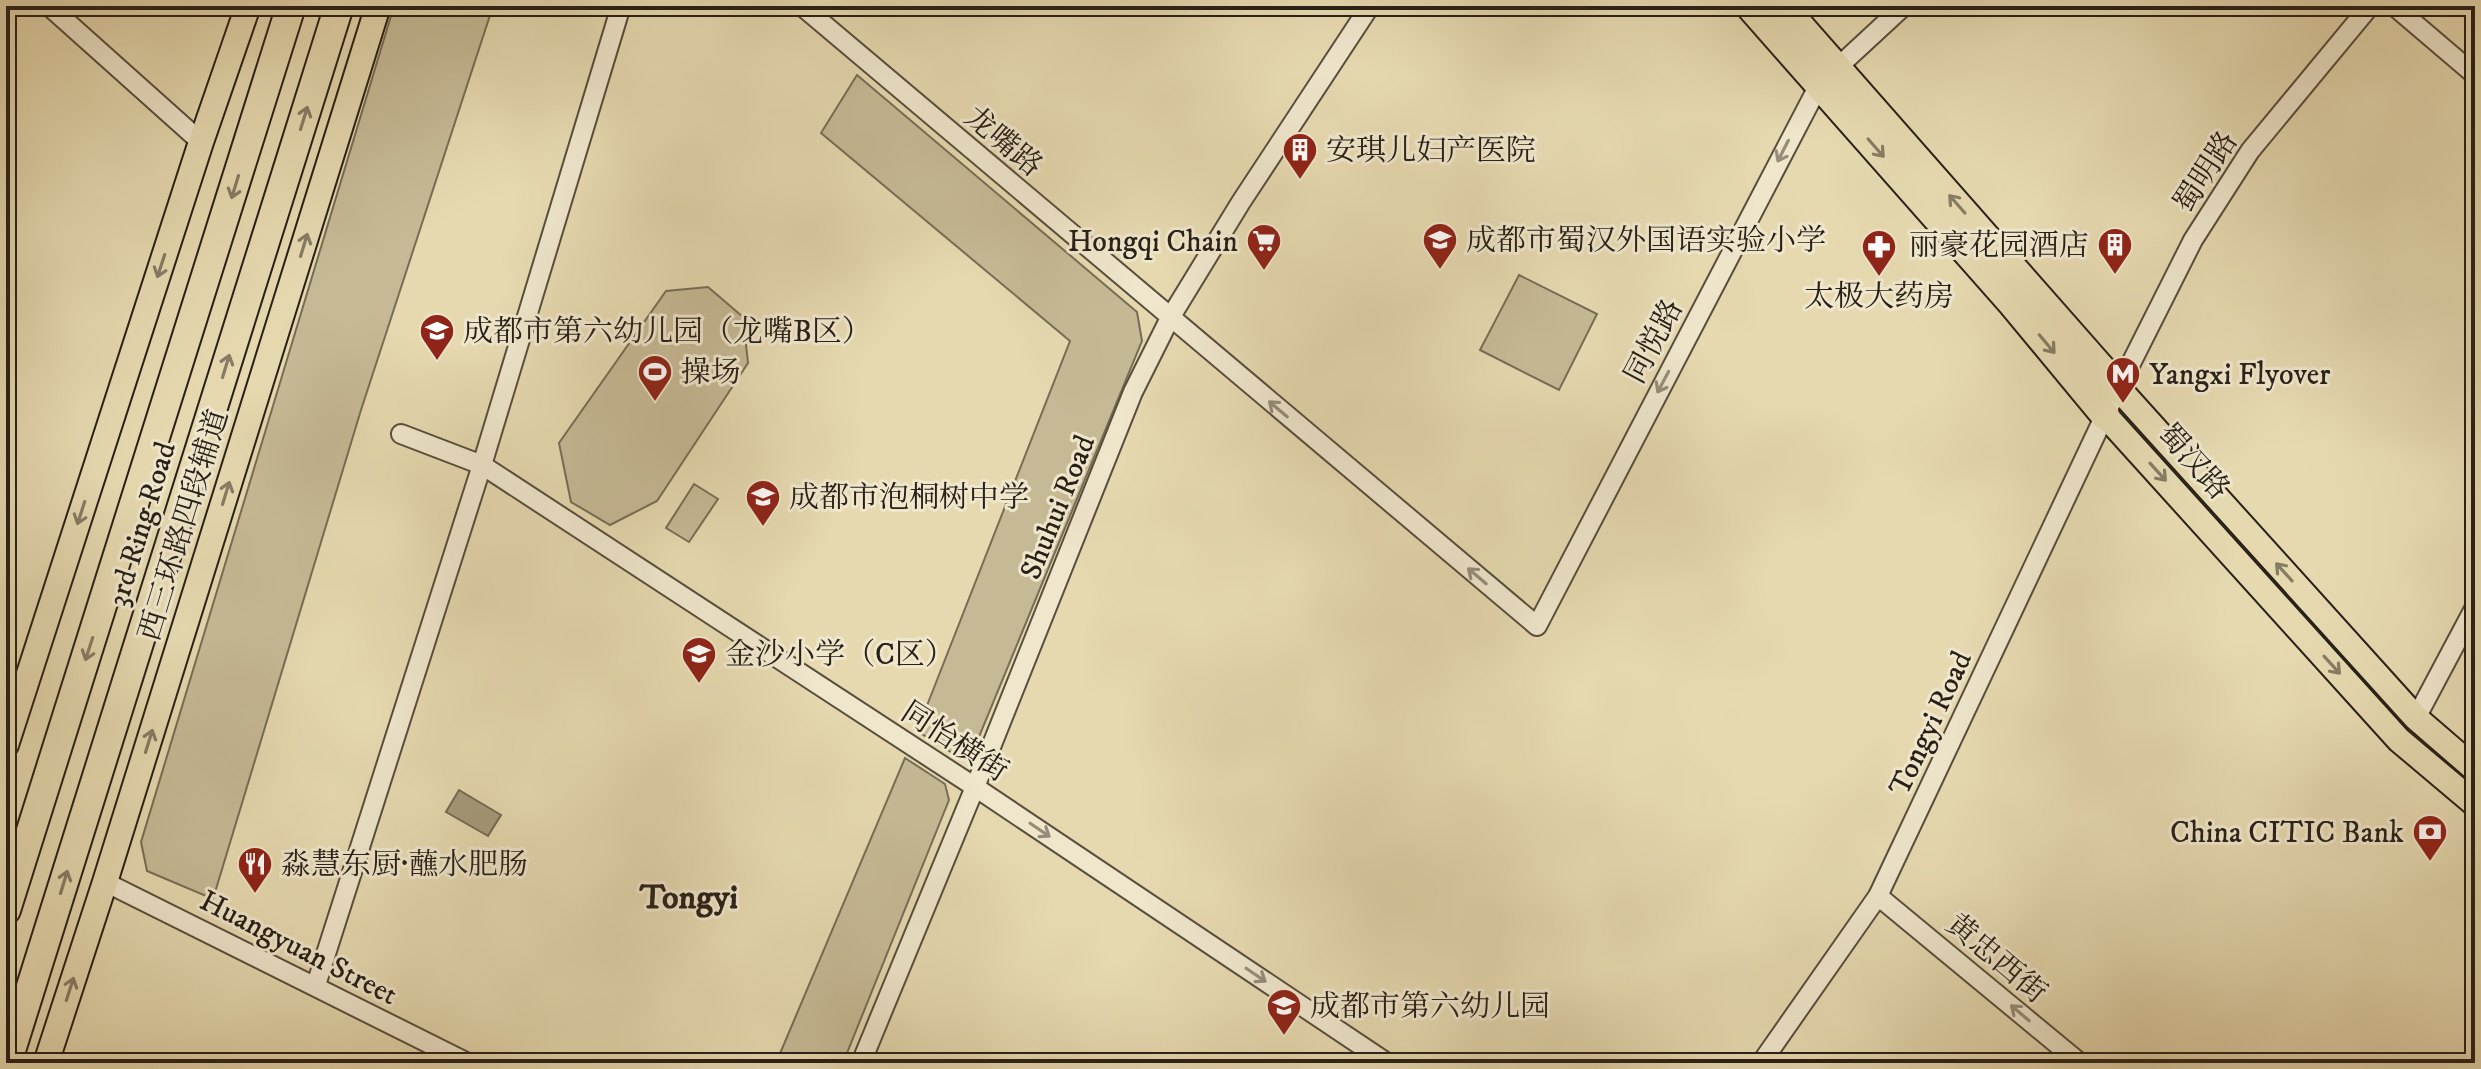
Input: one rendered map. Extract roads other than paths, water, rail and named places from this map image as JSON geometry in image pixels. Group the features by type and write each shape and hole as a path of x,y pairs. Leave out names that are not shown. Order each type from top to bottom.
{"highway":[{"name":"3rd Ring Road","path":"6,910 291,6"},
{"name":"3rd Ring Road","path":"7,1063 339,6"},
{"name":"蜀汉路","path":"1750,6 1829,75 2119,389"},
{"name":"蜀汉路","path":"1782,6 1829,75 2105,415"}],"main road":[{"path":"6,745 248,6"},
{"name":"西三环路四段辅道","path":"46,1063 378,6"},
{"name":"蜀汉路","path":"2119,389 2416,718 2475,769"},
{"name":"蜀汉路","path":"2105,415 2399,740 2475,804"}],"street":[{"path":"49,6 201,142"},
{"path":"316,985 482,465 621,6"},
{"name":"龙嘴路","path":"802,6 1537,626"},
{"name":"Shuhui Road","path":"861,1063 1133,392 1170,318 1241,202 1370,6"},
{"name":"同悦路","path":"1537,626 1829,75 1904,6"},
{"name":"蜀明路","path":"2119,389 2193,240 2250,151 2370,6"},
{"path":"2394,6 2475,75"},
{"name":"Tongyi Road","path":"1761,1063 1878,896 2119,389"},
{"name":"同怡横街","path":"401,434 482,465 975,787 1387,1063"},
{"path":"2416,718 2475,607"},
{"name":"Huangyuan Street","path":"105,882 468,1063"},
{"name":"黄忠西街","path":"1878,896 2080,1063"}],"place":[{"name":"安琪儿妇产医院","path":"1300,181"},
{"name":"成都市蜀汉外国语实验小学","path":"1440,271"},
{"name":"Hongqi Chain","path":"1264,272"},
{"name":"丽豪花园酒店","path":"2115,276"},
{"name":"太极大药房","path":"1879,278"},
{"name":"成都市第六幼儿园（龙嘴B区）","path":"437,362"},
{"name":"操场","path":"655,403"},
{"name":"Yangxi Flyover","path":"2123,405"},
{"name":"成都市泡桐树中学","path":"763,528"},
{"name":"金沙小学（C区）","path":"699,685"},
{"name":"China CITIC Bank","path":"2430,863"},
{"name":"淼慧东厨·蘸水肥肠","path":"255,895"},
{"name":"成都市第六幼儿园","path":"1284,1037"}],"district":[{"name":"Tongyi","path":"689,896"}]}
